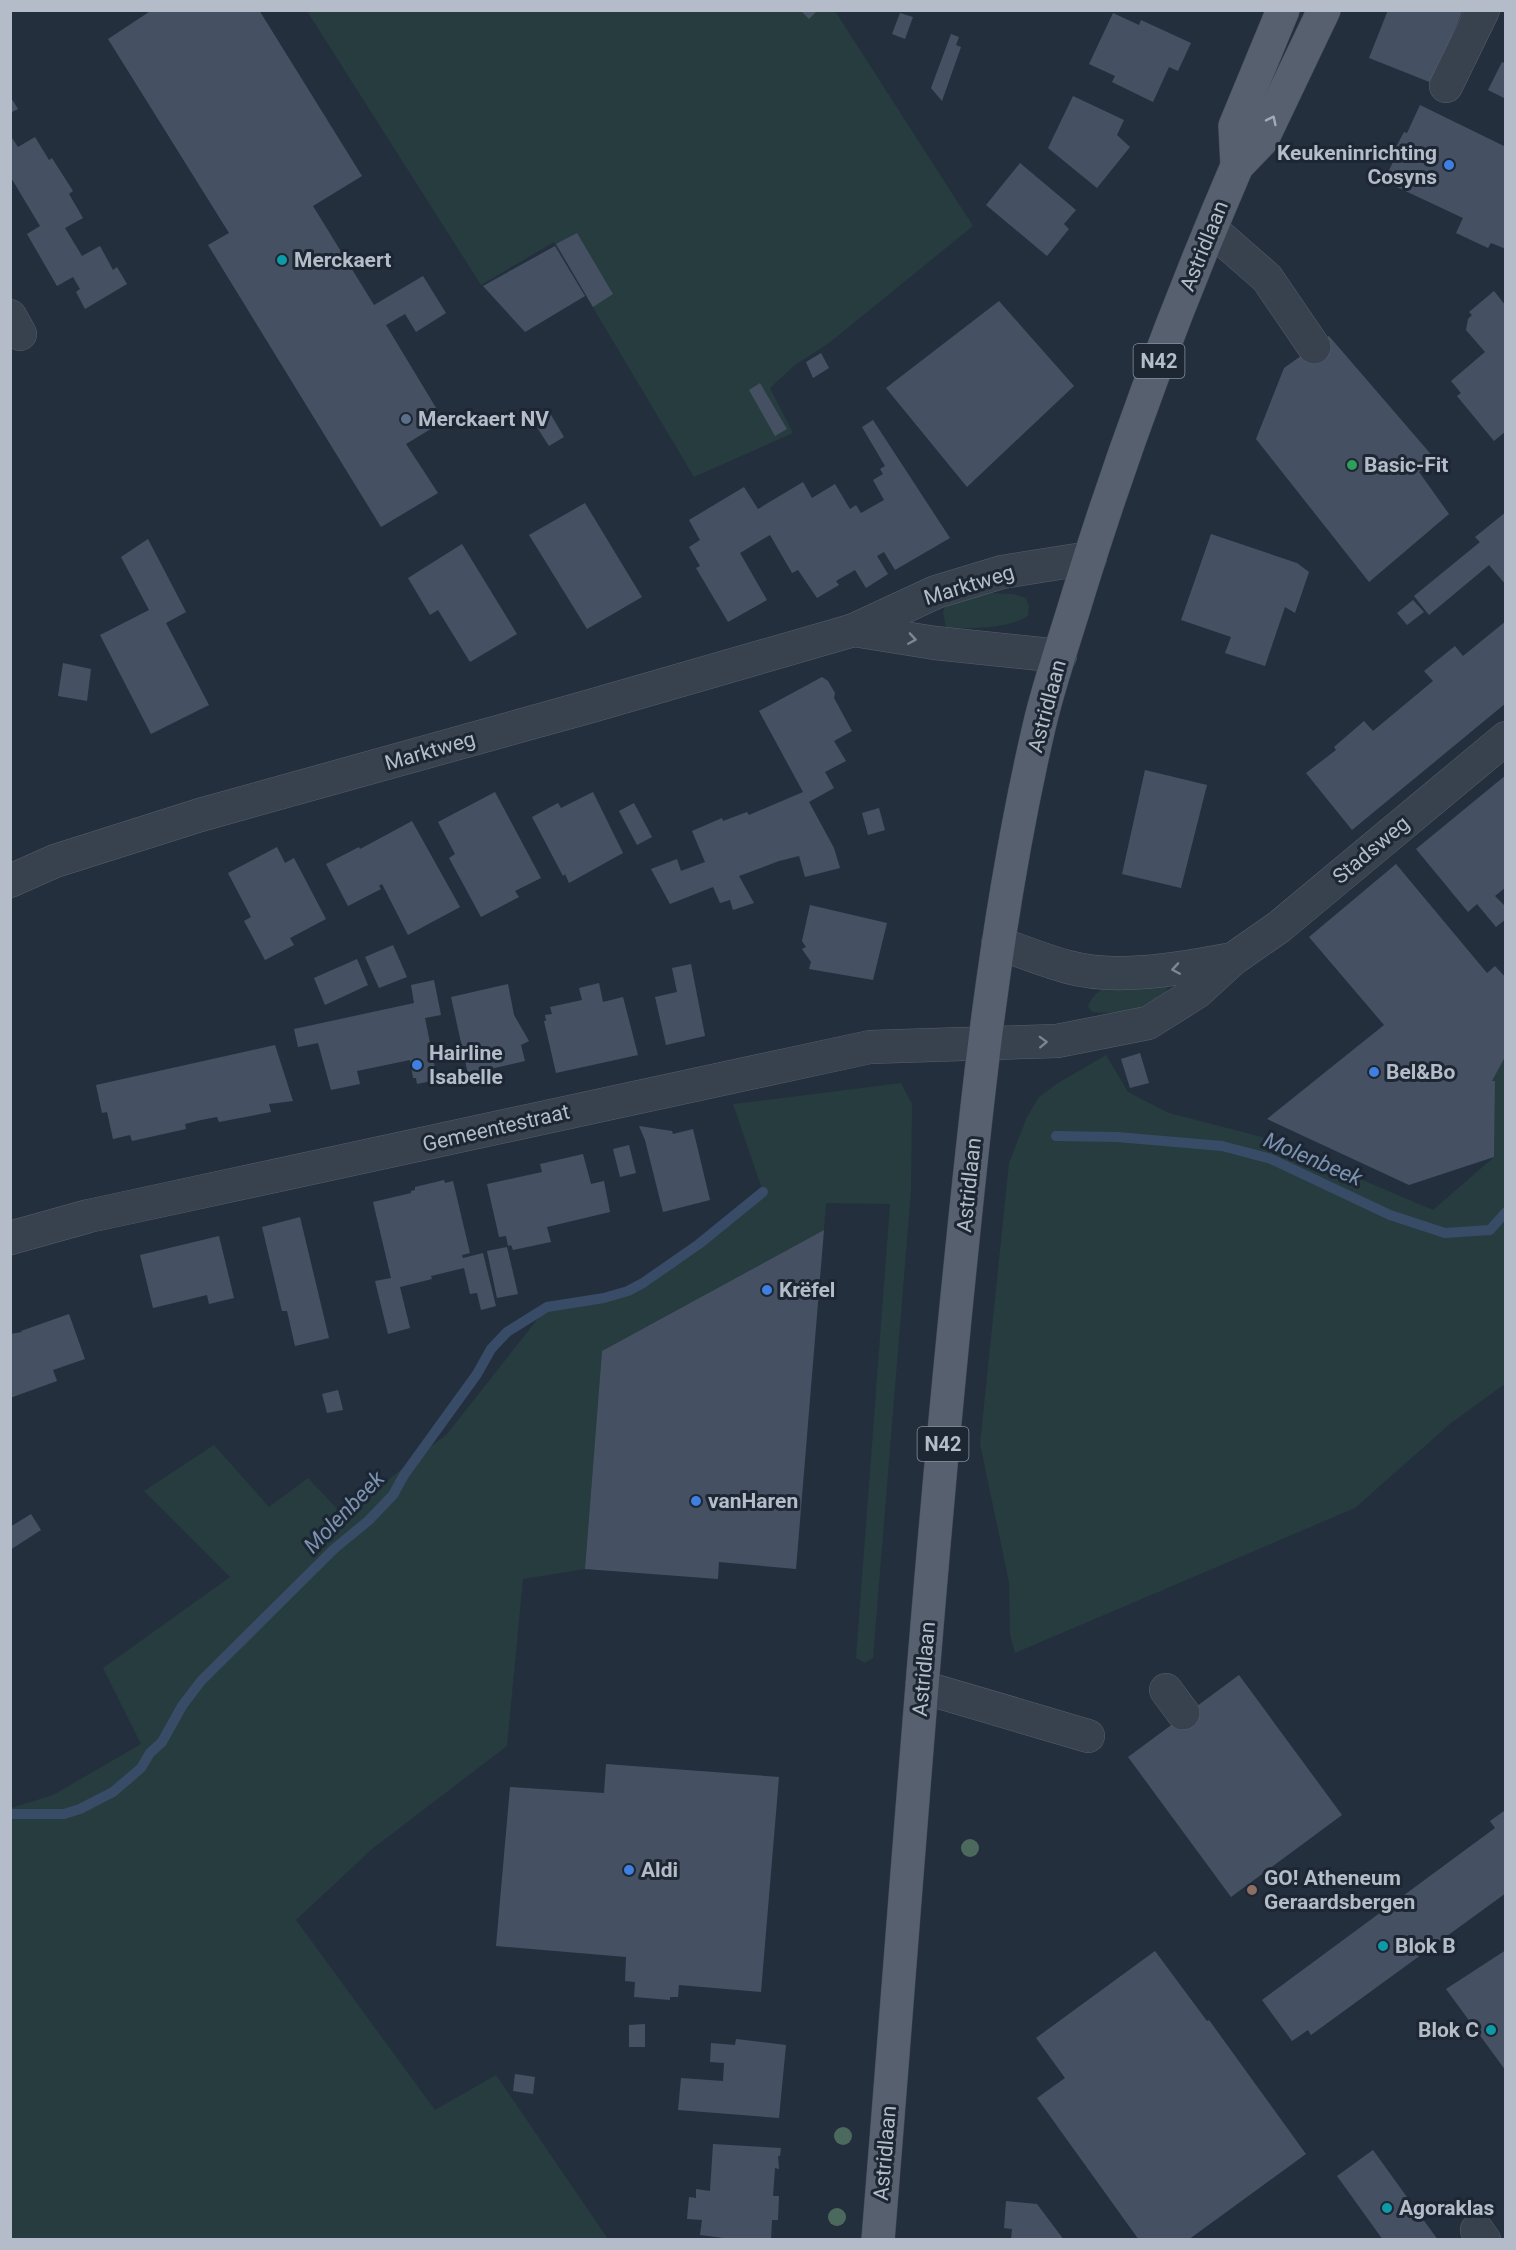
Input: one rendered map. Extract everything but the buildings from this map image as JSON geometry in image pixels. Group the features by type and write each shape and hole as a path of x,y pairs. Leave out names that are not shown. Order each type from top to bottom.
{"main road":[{"name":"Astridlaan","path":"1237,166 1235,126 1283,10"},
{"name":"Astridlaan","path":"878,2240 943,1436 985,1043 998,943 1036,742 1090,558 1128,443 1211,229 1237,166 1262,140 1324,10"}],"street":[{"path":"1446,86 1483,10"},
{"path":"1211,229 1268,278 1314,347"},
{"name":"Marktweg","path":"10,881 56,861 201,815 854,630 936,591 1002,572 1090,558"},
{"name":"Marktweg","path":"854,630 935,643 1060,656"},
{"name":"Stadsweg","path":"985,1043 1057,1041 1148,1023 1197,992 1233,958 1279,927 1506,738"},
{"name":"Stadsweg","path":"998,943 1069,967 1100,972 1170,970 1233,958"},
{"name":"Gemeentestraat","path":"10,1238 89,1216 870,1047 985,1043"},
{"path":"922,1687 1088,1736"}],"green space":[{"path":"307,11 835,11 973,226 829,343 795,365 770,388 793,433 694,477 554,242 481,285"},
{"path":"986,593 1013,594 1026,598 1029,606 1028,616 999,626 946,627 943,613 946,604"},
{"path":"1154,980 1168,987 1162,1000 1153,1004 1110,1013 1092,1012 1088,1006 1099,991 1107,987"},
{"path":"1106,1055 1128,1092 1169,1113 1262,1137 1433,1210 1494,1157 1495,1082 1492,1081 1505,1055 1505,1384 1451,1423 1355,1508 1015,1653 1010,1635 1009,1582 980,1444 1009,1163 1027,1117 1039,1097"},
{"path":"901,1083 912,1104 911,1191 873,1658 865,1663 856,1658 890,1204 826,1203 824,1230 602,1351 585,1569 523,1579 507,1746 372,1849 296,1920 435,2110 496,2075 608,2239 11,2240 11,1808 53,1795 141,1744 103,1668 230,1577 144,1491 214,1445 269,1507 308,1478 343,1515 447,1434 547,1307 604,1298 628,1291 699,1244 763,1192 733,1104"}],"waterway":[{"name":"Molenbeek","path":"1056,1136 1117,1137 1222,1146 1271,1159 1390,1215 1445,1233 1490,1230 1506,1212"},
{"name":"Molenbeek","path":"10,1814 64,1814 80,1809 113,1792 141,1768 150,1753 162,1742 182,1706 201,1681 334,1549 368,1521 393,1495 404,1475 477,1374 491,1349 507,1332 547,1307 604,1298 628,1291 643,1283 699,1244 763,1192"}],"place":[{"name":"Keukeninrichting Cosyns","path":"1449,165"},
{"name":"Merckaert","path":"282,260"},
{"name":"Merckaert NV","path":"406,419"},
{"name":"Basic-Fit","path":"1352,465"},
{"name":"Hairline Isabelle","path":"417,1065"},
{"name":"Bel&Bo","path":"1374,1072"},
{"name":"Krëfel","path":"767,1290"},
{"name":"vanHaren","path":"696,1501"},
{"name":"Aldi","path":"629,1870"},
{"name":"GO! Atheneum Geraardsbergen","path":"1252,1890"},
{"name":"Blok B","path":"1383,1946"},
{"name":"Blok C","path":"1491,2030"},
{"name":"Agoraklas","path":"1387,2208"}]}
